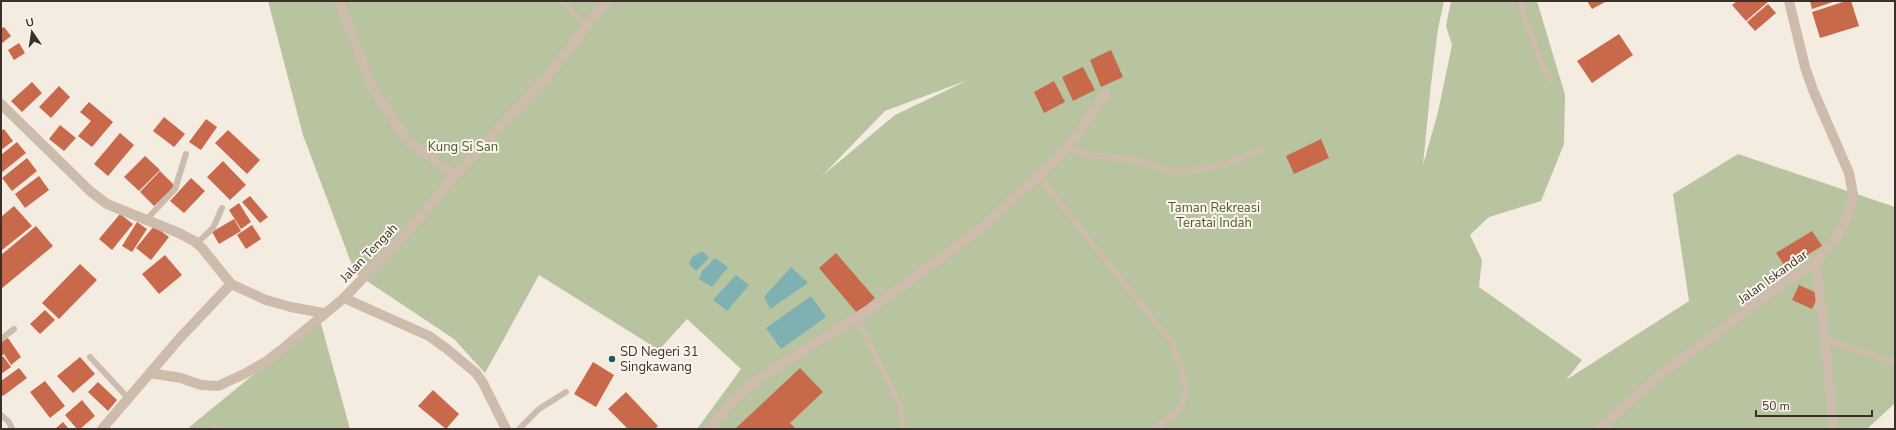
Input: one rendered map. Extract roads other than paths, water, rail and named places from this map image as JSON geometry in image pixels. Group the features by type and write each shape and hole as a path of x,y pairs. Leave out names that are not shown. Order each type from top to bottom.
{"street":[{"path":"339,1 373,89 409,142 455,175"},
{"name":"Jalan Tengah","path":"150,373 181,378 201,385 218,386 233,380 267,361 344,298 411,228 455,175 545,79 607,1"},
{"name":"Jalan Iskandar","path":"1601,429 1662,374 1785,282 1816,262 1835,240 1848,215 1853,194 1849,173 1813,90 1805,67 1790,1"},
{"path":"709,429 732,402 755,381 857,318 984,226 1068,148 1105,94"},
{"path":"1,104 90,191 108,204 179,233 196,244 231,284 279,304 323,314"},
{"path":"1816,262 1833,429"},
{"path":"102,429 179,339 231,284"},
{"path":"344,298 429,336 447,349 476,373 483,383 506,429"}],"lane":[{"path":"563,1 587,27"},
{"path":"1519,1 1531,37 1550,81"},
{"path":"1068,148 1088,155 1135,160 1170,171 1190,171 1223,165 1263,149"},
{"path":"146,220 175,189 186,154"},
{"path":"1038,175 1171,341 1181,368 1186,392 1184,401 1178,410 1153,429"},
{"path":"196,244 213,228 222,208"},
{"path":"857,318 900,406 903,429"},
{"path":"1,339 14,329"},
{"path":"1825,339 1895,363"},
{"path":"90,357 128,398"},
{"path":"519,429 539,409 566,392"},
{"path":"1,415 9,422 12,429"}],"water":[{"path":"702,251 709,258 696,271 689,264 692,257"},
{"path":"715,258 728,267 712,287 699,279 702,271"},
{"path":"791,267 808,283 770,309 764,297"},
{"path":"736,275 749,285 727,311 713,300"},
{"path":"811,296 826,317 781,349 766,328"}],"place":[{"name":"SD Negeri 31 Singkawang","path":"612,359"}],"park label":[{"name":"Kung Si San","path":"463,147"},
{"name":"Taman Rekreasi Teratai Indah","path":"1214,216"}]}
